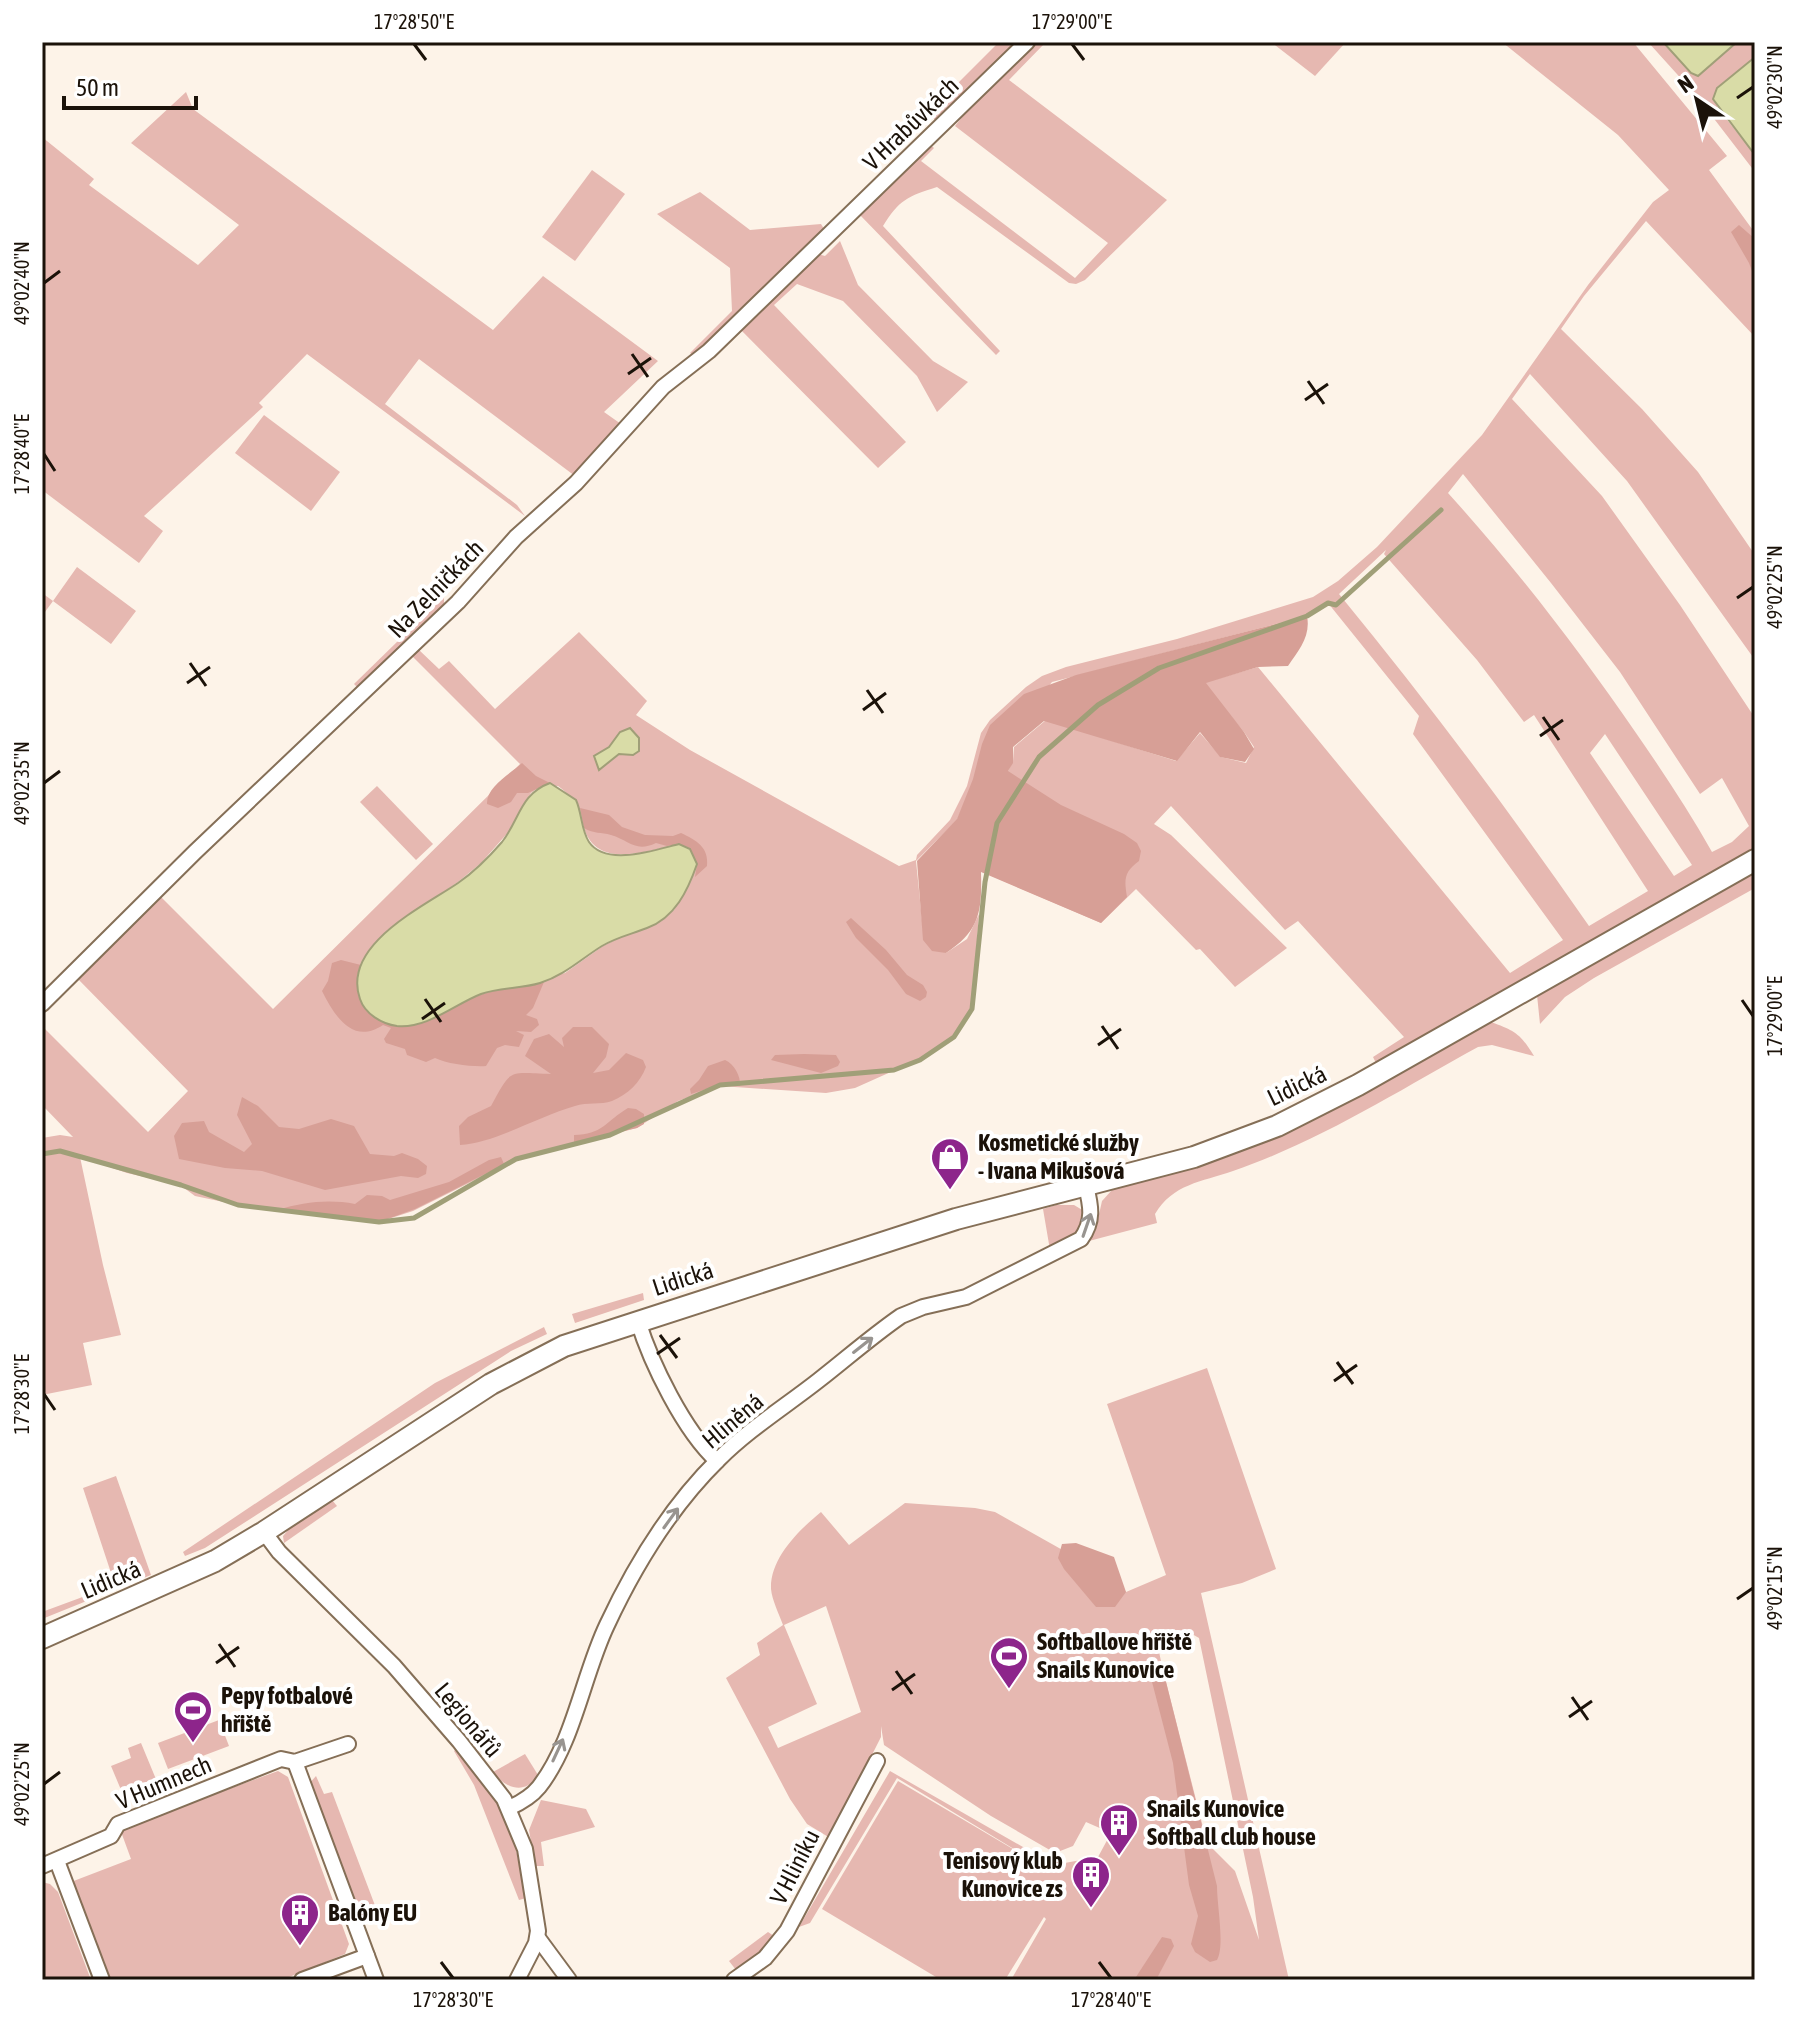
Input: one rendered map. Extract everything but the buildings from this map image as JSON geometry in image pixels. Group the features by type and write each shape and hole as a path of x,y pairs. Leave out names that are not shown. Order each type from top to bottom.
{"main road":[{"name":"Lidická","path":"42,1638 194,1572 264,1532 415,1432 515,1371 564,1346 956,1219 1171,1164 1248,1138 1312,1110 1385,1070 1755,860"}],"street":[{"name":"V Hrabůvkách","path":"861,203 1027,42"},
{"name":"Na Zelničkách","path":"42,1004 184,863 458,602 516,537 576,483 663,387 709,351 861,203"},
{"name":"Hliněná","path":"509,1808 540,1786 560,1748 600,1641 647,1550 717,1461 901,1316 923,1307 966,1297 1072,1246 1081,1239 1090,1223 1086,1186"},
{"path":"638,1321 677,1408 717,1461"},
{"name":"Legionářů","path":"264,1532 279,1552 394,1666 459,1741 509,1808 525,1849 538,1938"},
{"name":"V Humnech","path":"42,1866 111,1836 118,1824 130,1819 281,1759 295,1762 348,1744"},
{"name":"V Hliníku","path":"735,1980 765,1958 787,1931 877,1761"},
{"path":"295,1762 376,1980"},
{"path":"57,1861 102,1980"},
{"path":"517,1980 538,1938 569,1980"},
{"path":"302,1980 367,1956"}],"shaded area":[{"path":"999,42 1020,42 938,123 928,113"},
{"path":"1034,42 1046,42 1009,80 1167,200 1085,280 1076,284 1069,283 937,187 911,196 899,205 883,226 1000,351 996,355 859,214 929,144 934,148 921,161 1075,278 1108,243 955,126 978,97"},
{"path":"1271,42 1346,42 1315,76"},
{"path":"1502,42 1633,42 1727,156 1709,170 1755,233 1755,337 1646,221 1561,329 1642,409 1698,472 1755,555 1755,660 1627,481 1530,374 1512,399 1602,496 1755,718 1755,850 1376,1063 1373,1057 1404,1037 1298,921 1285,930 1171,806 1154,824 1171,835 1287,948 1235,987 1136,889 1101,923 980,871 994,798 1013,761 1014,747 1046,720 1176,761 1200,733 1221,757 1246,763 1254,747 1203,683 1258,667 1510,973 1563,940 1413,734 1419,716 1328,603 1307,616 1052,682 975,778 957,820 916,861 924,940 946,953 967,939 979,914 973,995 969,1014 956,1034 922,1058 855,1088 826,1093 720,1086 678,1101 637,1128 517,1159 413,1211 379,1222 238,1205 195,1196 180,1185 127,1173 80,1157 121,1335 83,1343 92,1385 42,1395 42,1138 60,1135 73,1137 42,1105 42,1026 148,1132 188,1091 77,978 159,895 273,1009 520,764 410,654 418,649 439,669 449,661 495,709 579,632 647,701 636,715 690,750 899,866 916,860 917,855 950,820 967,786 981,733 990,720 1042,676 1313,597 1338,581 1377,547 1482,435 1588,285 1653,202 1669,190 1618,135","holes":["1463,474 1620,672 1700,794 1722,778 1749,826 1732,842 1712,852 1666,777 1592,671 1523,580 1448,493","1386,550 1384,554 1477,660 1524,722 1534,715 1648,891 1589,926 1467,757 1339,594","1605,734 1692,865 1674,876 1590,753","558,786 569,795 576,804 591,841 600,849 624,854 679,844 697,864 674,910 648,928 631,932 603,946 565,973 482,994 424,1021 361,965 386,932 481,863 511,829 531,793 539,787"]},
{"path":"1648,42 1755,42 1755,64 1717,107 1755,155 1755,172 1695,94"},
{"path":"1663,42 1737,42 1698,76 1691,73"},
{"path":"1755,57 1755,155 1713,99 1717,88"},
{"path":"186,92 193,109 493,330 543,276 658,361 604,412 621,424 575,476 419,359 385,404 517,505 525,516 307,354 259,403 263,407 144,516 163,531 139,563 42,490 42,137 94,179 89,185 198,265 239,225 131,143"},
{"path":"592,170 625,194 575,261 542,237"},
{"path":"700,192 750,230 821,224 826,232 695,356 690,353 732,311 730,268 657,214"},
{"path":"1739,225 1755,239 1755,279 1731,232"},
{"path":"840,241 858,285 933,361 968,382 937,412 917,376 843,301 797,284 774,305 906,442 878,468 740,329 818,254 825,256"},
{"path":"264,415 340,472 311,511 235,453"},
{"path":"77,567 136,611 111,644 53,601"},
{"path":"42,593 53,601 42,616"},
{"path":"444,596 444,608 357,687 354,684"},
{"path":"1307,616 1306,636 1288,666 1258,667 1206,683 1254,749 1245,762 1220,757 1200,732 1177,761 1044,721 1013,747 1013,763 1008,771 1061,805 1137,843 1141,851 1139,861 1126,876 1127,897 1101,923 981,872 981,898 972,928 946,953 932,951 923,940 917,861 957,819 990,725 1024,694 1076,675"},
{"path":"630,728 639,738 639,751 633,755 619,754 599,770 594,756 609,747 620,732"},
{"path":"522,763 536,776 550,783 528,793 517,793 511,802 498,808 487,804 494,786"},
{"path":"550,783 576,800 586,837 597,850 607,854 631,855 679,844 690,849 697,864 679,902 657,923 608,943 549,980 481,994 419,1024 397,1026 375,1017 362,1004 357,979 362,961 373,945 407,916 476,869 502,842 526,800"},
{"path":"377,786 433,844 416,860 360,802"},
{"path":"580,808 609,815 622,827 645,835 673,836 681,833 704,849 707,866 695,877 697,864 679,844 667,846 656,843 643,847 588,830 584,828"},
{"path":"1755,871 1755,888 1594,978 1565,997 1540,1024 1537,995"},
{"path":"851,918 886,950 907,975 923,985 926,997 920,1001 906,994 888,970 856,938 846,922"},
{"path":"341,960 361,965 359,987 363,1005 373,1016 386,1023 400,1026 414,1024 483,994 544,982 533,1008 526,1015 537,1019 539,1025 531,1032 516,1031 524,1035 519,1047 505,1045 497,1048 486,1066 460,1065 435,1058 426,1062 407,1055 405,1049 386,1043 384,1039 391,1028 383,1025 363,1032 354,1030 339,1018 322,991 332,963"},
{"path":"1491,1022 1516,1034 1534,1056 1492,1045 1478,1047 1297,1145 1179,1190 1155,1214 1157,1223 1089,1241 1096,1228 1102,1201 1112,1190 1188,1169 1275,1138 1336,1108"},
{"path":"573,1027 592,1027 609,1044 606,1057 593,1073 609,1070 626,1053 643,1060 646,1067 633,1087 612,1101 561,1110 488,1139 460,1145 459,1126 468,1117 491,1106 508,1078 519,1073 551,1074 525,1056 534,1039 549,1034 564,1047 562,1038"},
{"path":"775,1055 836,1055 840,1062 838,1066 821,1073 771,1060"},
{"path":"725,1060 736,1071 740,1086 722,1084 691,1094 690,1089 708,1066"},
{"path":"242,1097 258,1106 279,1127 299,1129 331,1119 354,1126 370,1154 394,1156 402,1153 427,1166 426,1174 418,1178 401,1176 325,1190 262,1171 179,1159 174,1136 182,1123 204,1121 209,1132 244,1152 252,1144 237,1115"},
{"path":"628,1108 644,1114 644,1124 574,1142 574,1135 598,1130"},
{"path":"501,1157 504,1164 497,1168 415,1209 379,1222 278,1210 316,1202 355,1204 367,1195 390,1200 449,1182 489,1160"},
{"path":"1074,1205 1084,1211 1084,1218 1074,1235 1050,1250 1043,1209"},
{"path":"643,1293 644,1300 575,1323 572,1314"},
{"path":"544,1327 547,1334 511,1351 205,1548 185,1556 183,1552 435,1383"},
{"path":"1207,1368 1276,1569 1242,1583 1201,1593 1289,1980 1011,1980 1046,1919 1044,1917 1005,1980 941,1980 822,1909 898,1781 1050,1871 897,1778 810,1923 799,1927 890,1771 1044,1859 1058,1861 1059,1864 1098,1857 1111,1833 1086,1822 1073,1846 1055,1853 991,1816 884,1745 881,1726 881,1737 830,1838 807,1824 790,1799 726,1678 760,1655 757,1643 783,1625 771,1589 775,1566 795,1536 821,1512 849,1545 905,1503 975,1508 995,1512 1107,1575 1126,1592 1166,1575 1107,1404","holes":["826,1606 861,1712 778,1748 768,1727 817,1704 784,1625","1185,1630 1199,1638 1253,1897 1259,1940 1235,1871 1207,1843 1162,1666 1157,1642 1176,1637"]},
{"path":"116,1476 151,1575 42,1619 42,1612 115,1585 83,1488"},
{"path":"332,1500 337,1506 284,1543 283,1536 290,1528"},
{"path":"1076,1543 1114,1557 1126,1592 1115,1607 1096,1607 1064,1569 1058,1558 1062,1544"},
{"path":"1162,1666 1217,1886 1220,1945 1217,1960 1210,1962 1195,1952 1191,1944 1198,1916 1189,1885 1173,1763 1151,1678"},
{"name":"Pepy fotbalové hřiště","path":"219,1720 229,1746 168,1769 158,1743"},
{"path":"141,1743 158,1784 124,1797 111,1766 131,1758 128,1748"},
{"path":"456,1749 490,1791 512,1830 526,1898 519,1900 474,1785 454,1751"},
{"path":"525,1754 538,1775 527,1786 509,1786 493,1772"},
{"path":"278,1771 288,1777 349,1944 345,1954 282,1980 107,1980 71,1882 131,1859 120,1829"},
{"path":"316,1776 324,1794 332,1792 379,1916 360,1922 308,1785"},
{"path":"541,1800 586,1809 595,1827 541,1842 544,1866 535,1866 529,1830"},
{"path":"42,1882 50,1884 58,1892 91,1980 42,1980"},
{"path":"768,1932 774,1936 736,1970 729,1961"},
{"path":"1162,1937 1171,1939 1174,1946 1156,1980 1134,1980"}],"waterway":[{"path":"42,1154 60,1151 181,1185 238,1205 379,1222 414,1218 516,1159 610,1135 720,1085 894,1070 920,1060 954,1037 972,1009 985,882 997,823 1039,757 1098,705 1159,668 1307,616 1328,603 1336,605 1441,510"}],"place":[{"name":"Kosmetické služby - Ivana Mikušová","path":"950,1191"},
{"name":"Softballove hřiště Snails Kunovice","path":"1009,1690"},
{"name":"Pepy fotbalové hřiště","path":"193,1744"},
{"name":"Snails Kunovice Softball club house","path":"1119,1857"},
{"name":"Tenisový klub Kunovice zs","path":"1091,1909"},
{"name":"Balóny EU","path":"300,1947"}]}
